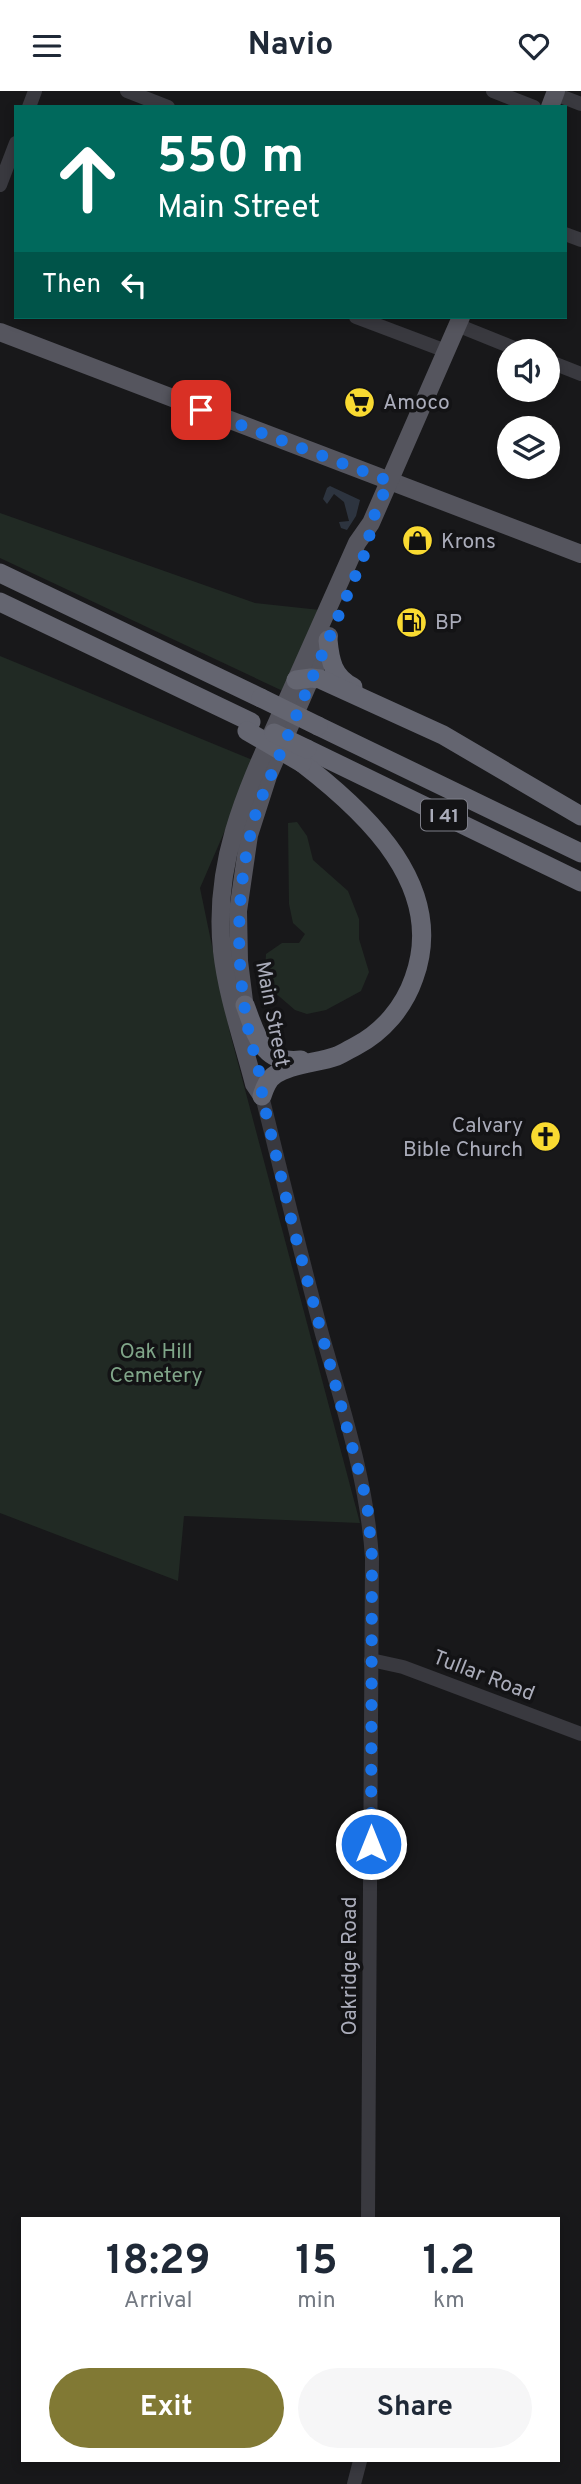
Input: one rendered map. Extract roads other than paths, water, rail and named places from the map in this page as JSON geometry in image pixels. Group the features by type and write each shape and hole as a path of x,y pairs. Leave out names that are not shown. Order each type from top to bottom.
{"highway":[{"name":"I 41","path":"0,573 581,853"},
{"name":"I 41","path":"0,602 104,650 305,756 581,881"},
{"path":"328,640 331,665 343,682 432,724 443,735"},
{"path":"304,679 355,695 443,735 581,816"},
{"path":"262,1096 265,1086 276,1074 339,1055 383,1027 406,997 418,969 421,952 420,915 411,885 385,840 305,756"},
{"path":"245,1005 260,1044 277,1058 298,1061 346,1050"}],"main road":[{"name":"Main Street","path":"262,1096 254,1084 226,977 222,949 223,876 229,842 239,810 304,679 357,543 371,523 459,321"},
{"path":"0,332 581,554"},
{"name":"Main Street","path":"262,1096 262,1082 248,1028 238,949 238,911 249,835 295,715 304,679 328,640 368,546 371,523"}],"street":[{"path":"127,91 163,105"},
{"path":"493,91 529,105"},
{"path":"554,97 581,104"},
{"path":"6,185 14,151"},
{"path":"361,319 446,351"},
{"path":"459,321 497,339"},
{"path":"560,366 581,374"},
{"name":"Oakridge Road","path":"262,1096 293,1227 367,1502 372,1557 368,2217"},
{"name":"Tullar Road","path":"371,1660 403,1667 581,1734"},
{"path":"354,2484 360,2462"}],"place":[{"name":"Amoco","path":"360,402"},
{"name":"Krons","path":"418,541"},
{"name":"BP","path":"412,622"},
{"name":"Calvary Bible Church","path":"546,1137"}],"park label":[{"name":"Oak Hill Cemetery","path":"156,1363"}]}
